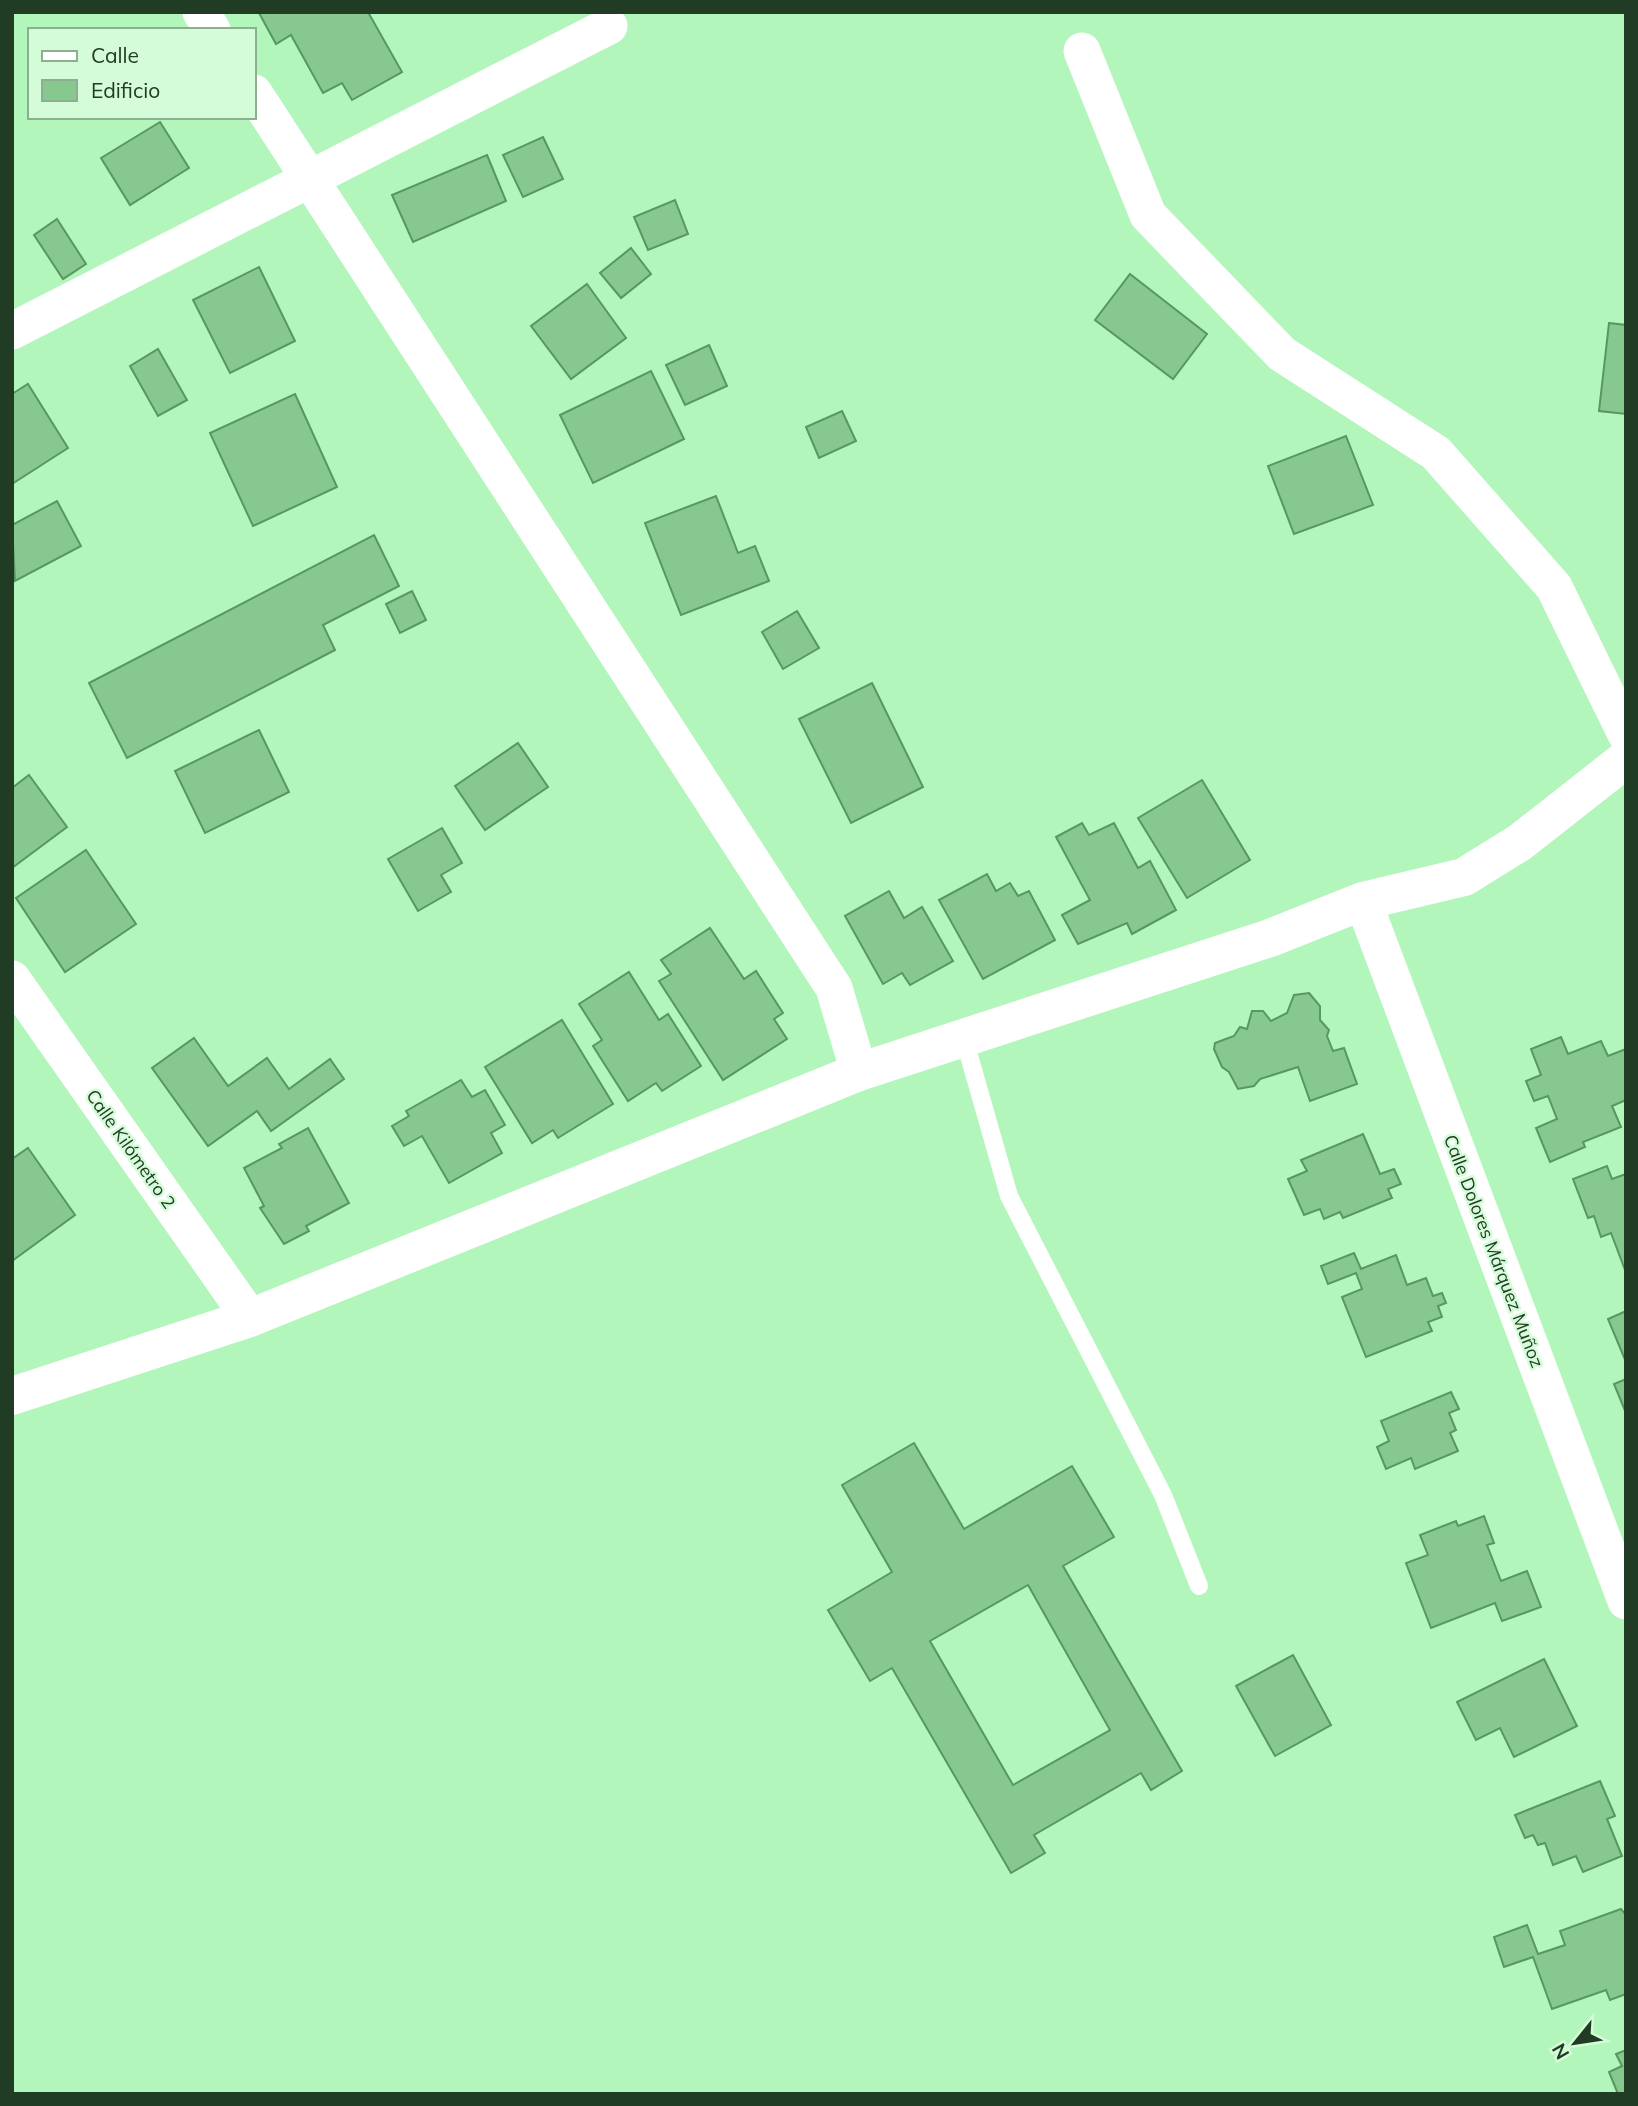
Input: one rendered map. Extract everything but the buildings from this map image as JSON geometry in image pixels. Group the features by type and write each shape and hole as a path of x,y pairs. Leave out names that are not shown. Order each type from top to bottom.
{"street":[{"path":"201,12 211,28"},
{"path":"12,331 609,26"},
{"path":"1082,51 1148,215 1282,354 1436,453 1554,587 1626,734"},
{"path":"256,96 834,988 859,1072"},
{"path":"12,1396 250,1318 859,1072 1270,938 1363,901 1464,877 1519,843 1626,759"},
{"name":"Calle Dolores Márquez Muñoz","path":"1363,901 1626,1601"},
{"name":"Calle Kilómetro 2","path":"12,979 250,1318"}],"lane":[{"path":"964,1038 1009,1196 1163,1495 1199,1586"}]}
